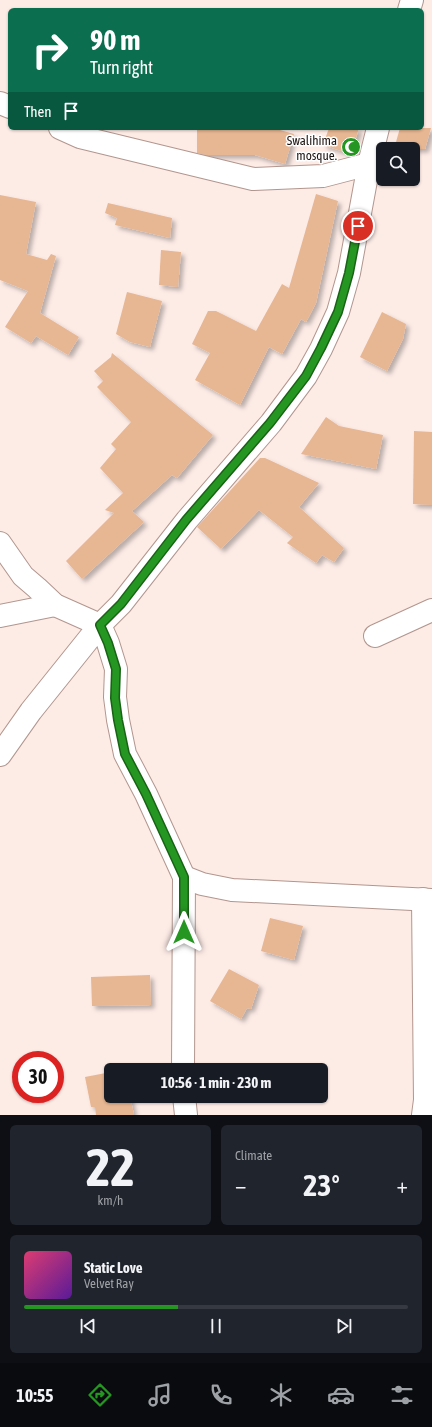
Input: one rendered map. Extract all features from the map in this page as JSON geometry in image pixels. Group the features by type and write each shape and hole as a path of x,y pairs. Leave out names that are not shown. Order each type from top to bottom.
{"street":[{"path":"64,130 80,137 253,179 323,176 369,164"},
{"path":"0,755 31,711 100,625 121,604 186,520 270,423 306,376 338,312 344,293 369,164 378,130"},
{"path":"0,543 23,576 55,605 100,625 108,643 116,669 115,698 125,754 146,794 184,877 183,1063"},
{"path":"0,616 55,605"},
{"path":"375,636 432,610"},
{"path":"184,877 202,884 232,890 428,899 423,1115"},
{"path":"185,1103 186,1115"}],"building":[{"path":"424,128 431,128 425,149 420,149 420,142 396,142 399,130 424,130"},
{"path":"197,130 280,130 294,134 285,164 255,155 206,155 197,153"},
{"path":"328,130 358,130 351,154 323,145"},
{"path":"316,194 338,201 316,303 306,322 301,319 282,354 269,347 240,405 195,380 210,353 192,344 208,311 216,311 256,331 282,284 289,288"},
{"path":"0,195 36,202 26,254 47,260 51,254 56,256 40,313 79,337 68,355 36,336 31,343 5,327 28,291 0,280"},
{"path":"108,203 172,218 170,238 115,225 117,218 105,213"},
{"path":"161,250 181,252 178,287 159,285"},
{"path":"127,292 162,301 150,347 130,342 116,334"},
{"path":"382,312 406,324 403,339 387,371 360,357"},
{"path":"112,353 213,435 177,478 172,475 132,511 144,522 82,579 66,561 114,513 105,510 123,493 100,468 116,449 111,444 131,422 97,387 103,381 94,371 111,357"},
{"path":"326,417 339,426 383,435 376,469 301,454"},
{"path":"414,431 432,432 432,505 413,504"},
{"path":"260,458 265,458 319,483 299,507 344,548 334,562 322,555 316,563 287,543 293,537 259,510 221,549 197,527"},
{"path":"270,918 303,926 294,960 261,951"},
{"path":"229,969 259,985 251,1009 247,1008 241,1019 210,1001"},
{"path":"150,975 151,1005 92,1006 91,977"},
{"path":"104,1073 104,1103 131,1103 134,1115 96,1115 95,1107 91,1107 85,1077"}],"place":[{"name":"Swalihima mosque.","path":"351,147"}],"route":[{"path":"184,932 184,877 146,794 125,754 115,698 116,669 108,643 100,625 121,604 186,520 270,423 306,376 338,312 349,273 358,226"}]}
